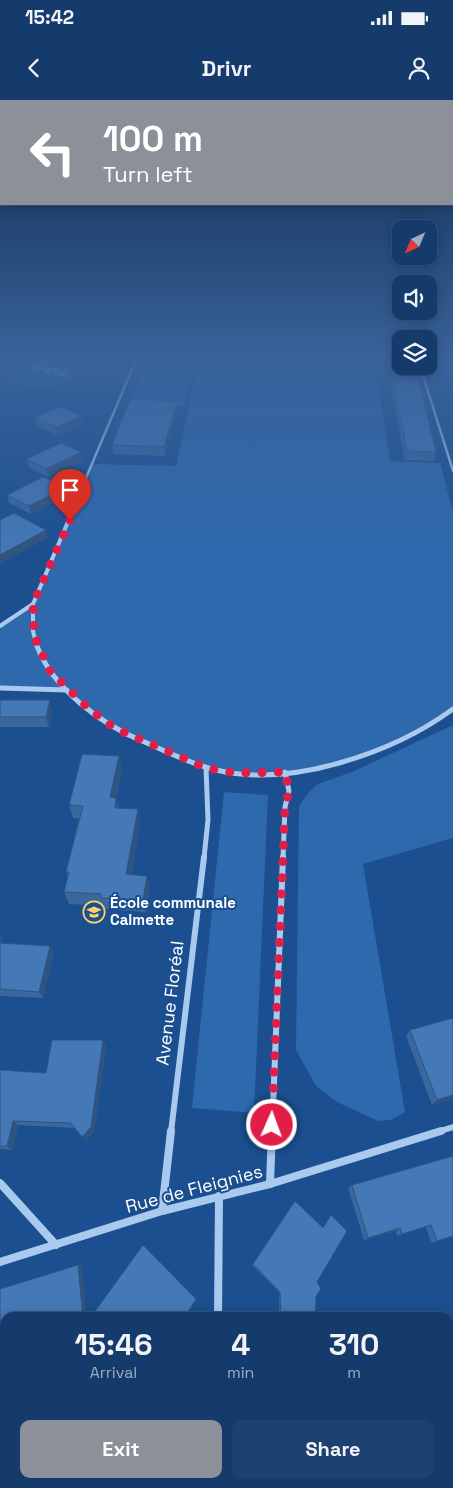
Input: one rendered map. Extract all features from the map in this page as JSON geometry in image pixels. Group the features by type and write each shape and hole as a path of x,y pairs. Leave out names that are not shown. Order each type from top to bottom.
{"street":[{"path":"109,425 33,604 34,636 50,671 67,690 114,728 206,768 235,773 285,772 314,768 383,748 410,736 453,709"},
{"path":"438,425 453,471"},
{"path":"0,626 33,604"},
{"path":"0,688 67,690"},
{"name":"Avenue Floréal","path":"162,1210 208,820 206,768"},
{"path":"270,1184 285,807 289,791 285,772"},
{"name":"Rue de Fleignies","path":"0,1262 162,1210 270,1184 453,1127"},
{"path":"0,1184 56,1245"},
{"path":"218,1312 219,1196"}],"shaded area":[{"path":"185,425 384,425 390,461 440,463 453,511 453,709 383,748 314,768 262,773 206,768 114,728 67,690 0,688 0,626 33,604 93,464 176,466"},
{"path":"453,725 453,838 363,864 405,1112 391,1120 378,1121 337,1102 316,1086 296,1050 299,806 308,793 318,784 352,772"},
{"path":"224,792 268,795 254,1113 192,1108"}],"building":[{"path":"120,425 171,425 164,447 112,445"},
{"path":"402,425 429,425 436,452 407,451"},
{"path":"61,443 81,452 46,469 27,459"},
{"path":"43,477 66,487 29,506 7,495"},
{"path":"14,513 46,530 0,555 0,520"},
{"path":"0,700 50,700 46,717 0,717"},
{"path":"82,754 119,756 110,797 116,798 115,808 138,809 126,874 147,876 143,900 101,898 101,894 64,892 69,872 66,872 83,806 69,805"},
{"path":"0,943 50,946 39,992 0,989"},
{"path":"453,1018 453,1095 437,1100 410,1030"},
{"path":"52,1040 103,1040 91,1127 82,1137 71,1123 13,1121 7,1146 0,1146 0,1070 46,1073"},
{"path":"453,1156 453,1236 437,1241 431,1225 402,1234 400,1228 368,1238 352,1185"},
{"path":"295,1201 323,1228 331,1215 347,1231 317,1282 321,1289 316,1296 315,1312 281,1312 280,1292 253,1264"},
{"path":"143,1245 196,1299 188,1312 94,1312"},
{"path":"78,1265 82,1312 0,1312 0,1289"}],"place":[{"name":"École communale Calmette","path":"94,912"}],"route":[{"path":"70,520 33,604 34,636 50,671 67,690 114,728 206,768 235,773 262,774 285,772 289,791 285,807 272,1125"}]}
